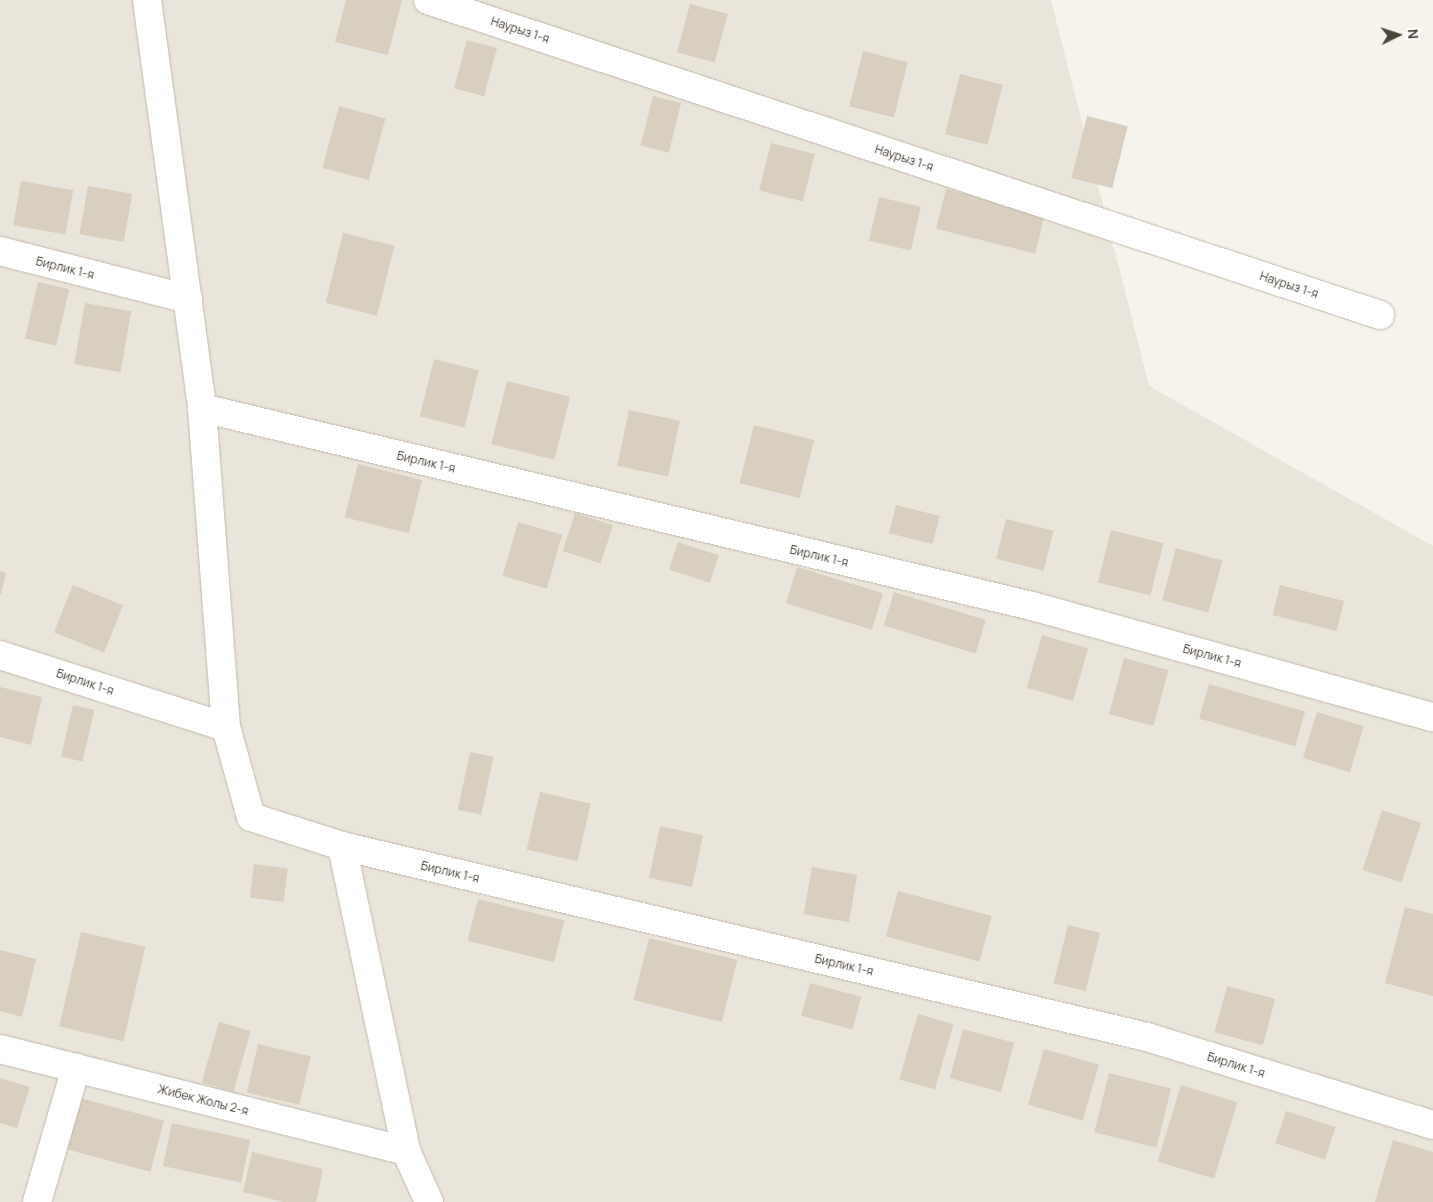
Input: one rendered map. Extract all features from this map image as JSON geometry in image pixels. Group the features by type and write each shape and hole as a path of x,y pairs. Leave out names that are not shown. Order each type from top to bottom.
{"street":[{"path":"147,0 202,408 226,727"},
{"name":"Наурыз 1-я","path":"428,0 1380,315"},
{"name":"Бирлик 1-я","path":"0,252 188,299"},
{"name":"Бирлик 1-я","path":"202,408 1032,606 1433,717"},
{"name":"Бирлик 1-я","path":"0,655 226,727 251,817 342,846 1147,1037 1433,1125"},
{"path":"342,846 406,1151 429,1202"},
{"name":"Жибек Жолы 2-я","path":"0,1048 406,1151"},
{"path":"37,1202 76,1068"}],"shaded area":[{"path":"0,0 1051,0 1149,386 1433,546 1433,1202 0,1202"}],"building":[{"path":"346,0 402,0 388,55 335,42"},
{"path":"690,4 728,14 715,62 677,52"},
{"path":"467,40 497,48 484,96 454,88"},
{"path":"863,51 908,62 894,117 849,106"},
{"path":"960,74 1003,85 988,145 945,134"},
{"path":"653,96 681,103 669,153 641,145"},
{"path":"339,106 385,118 369,180 322,168"},
{"path":"1087,116 1128,126 1112,188 1072,178"},
{"path":"771,143 815,154 803,201 759,191"},
{"path":"21,181 73,190 65,235 13,225"},
{"path":"88,186 132,194 124,242 79,234"},
{"path":"946,189 1045,214 1035,253 936,229"},
{"path":"879,197 921,207 911,251 869,241"},
{"path":"343,233 394,246 377,316 326,303"},
{"path":"38,282 69,289 56,346 25,339"},
{"path":"85,303 131,311 121,372 74,364"},
{"path":"434,359 479,370 464,427 420,416"},
{"path":"507,381 570,397 554,460 491,444"},
{"path":"629,410 680,421 668,477 617,466"},
{"path":"754,425 814,440 800,498 739,483"},
{"path":"358,464 422,480 409,533 345,517"},
{"path":"896,505 940,516 933,544 889,533"},
{"path":"575,513 613,525 601,563 563,551"},
{"path":"1006,519 1054,531 1044,571 996,559"},
{"path":"518,522 562,535 547,589 503,576"},
{"path":"1111,530 1163,543 1150,595 1098,582"},
{"path":"678,542 719,555 710,583 669,570"},
{"path":"1176,548 1222,560 1208,613 1162,600"},
{"path":"797,567 883,593 872,630 786,603"},
{"path":"0,571 6,573 1,594 0,594"},
{"path":"73,585 123,605 104,653 54,632"},
{"path":"1280,585 1344,601 1337,631 1273,615"},
{"path":"894,592 986,620 976,654 884,625"},
{"path":"1042,635 1088,648 1073,701 1027,688"},
{"path":"1124,658 1168,670 1153,726 1109,714"},
{"path":"1209,684 1305,712 1295,746 1199,719"},
{"path":"0,687 42,697 31,745 0,737"},
{"path":"73,705 94,710 83,762 61,757"},
{"path":"1317,712 1364,726 1350,772 1303,758"},
{"path":"470,752 493,757 481,815 458,810"},
{"path":"540,792 591,804 577,861 527,849"},
{"path":"1382,810 1421,823 1402,883 1363,870"},
{"path":"660,826 703,835 692,887 649,878"},
{"path":"254,864 288,868 284,902 250,898"},
{"path":"812,867 857,875 849,922 804,914"},
{"path":"898,891 992,916 980,962 886,936"},
{"path":"478,899 564,921 554,962 468,941"},
{"path":"1405,907 1433,914 1433,996 1385,983"},
{"path":"1068,925 1100,933 1086,991 1053,983"},
{"path":"81,932 145,947 123,1041 59,1027"},
{"path":"649,938 737,960 722,1022 634,1000"},
{"path":"0,950 36,959 22,1017 0,1011"},
{"path":"810,983 861,997 852,1030 801,1016"},
{"path":"1227,986 1275,999 1263,1045 1215,1032"},
{"path":"918,1014 954,1024 935,1090 899,1079"},
{"path":"219,1022 251,1031 233,1092 202,1083"},
{"path":"963,1029 1014,1043 1001,1092 950,1078"},
{"path":"258,1044 311,1056 299,1105 247,1093"},
{"path":"1044,1049 1099,1065 1083,1120 1028,1105"},
{"path":"1109,1073 1171,1088 1156,1148 1094,1132"},
{"path":"0,1078 30,1087 17,1128 0,1123"},
{"path":"1181,1085 1237,1102 1214,1179 1158,1162"},
{"path":"80,1098 164,1121 150,1172 66,1149"},
{"path":"1286,1111 1335,1127 1325,1159 1275,1143"},
{"path":"172,1123 250,1140 241,1183 163,1166"},
{"path":"1393,1140 1433,1152 1433,1202 1375,1202"},
{"path":"252,1152 323,1169 316,1202 284,1202 243,1192"}]}
